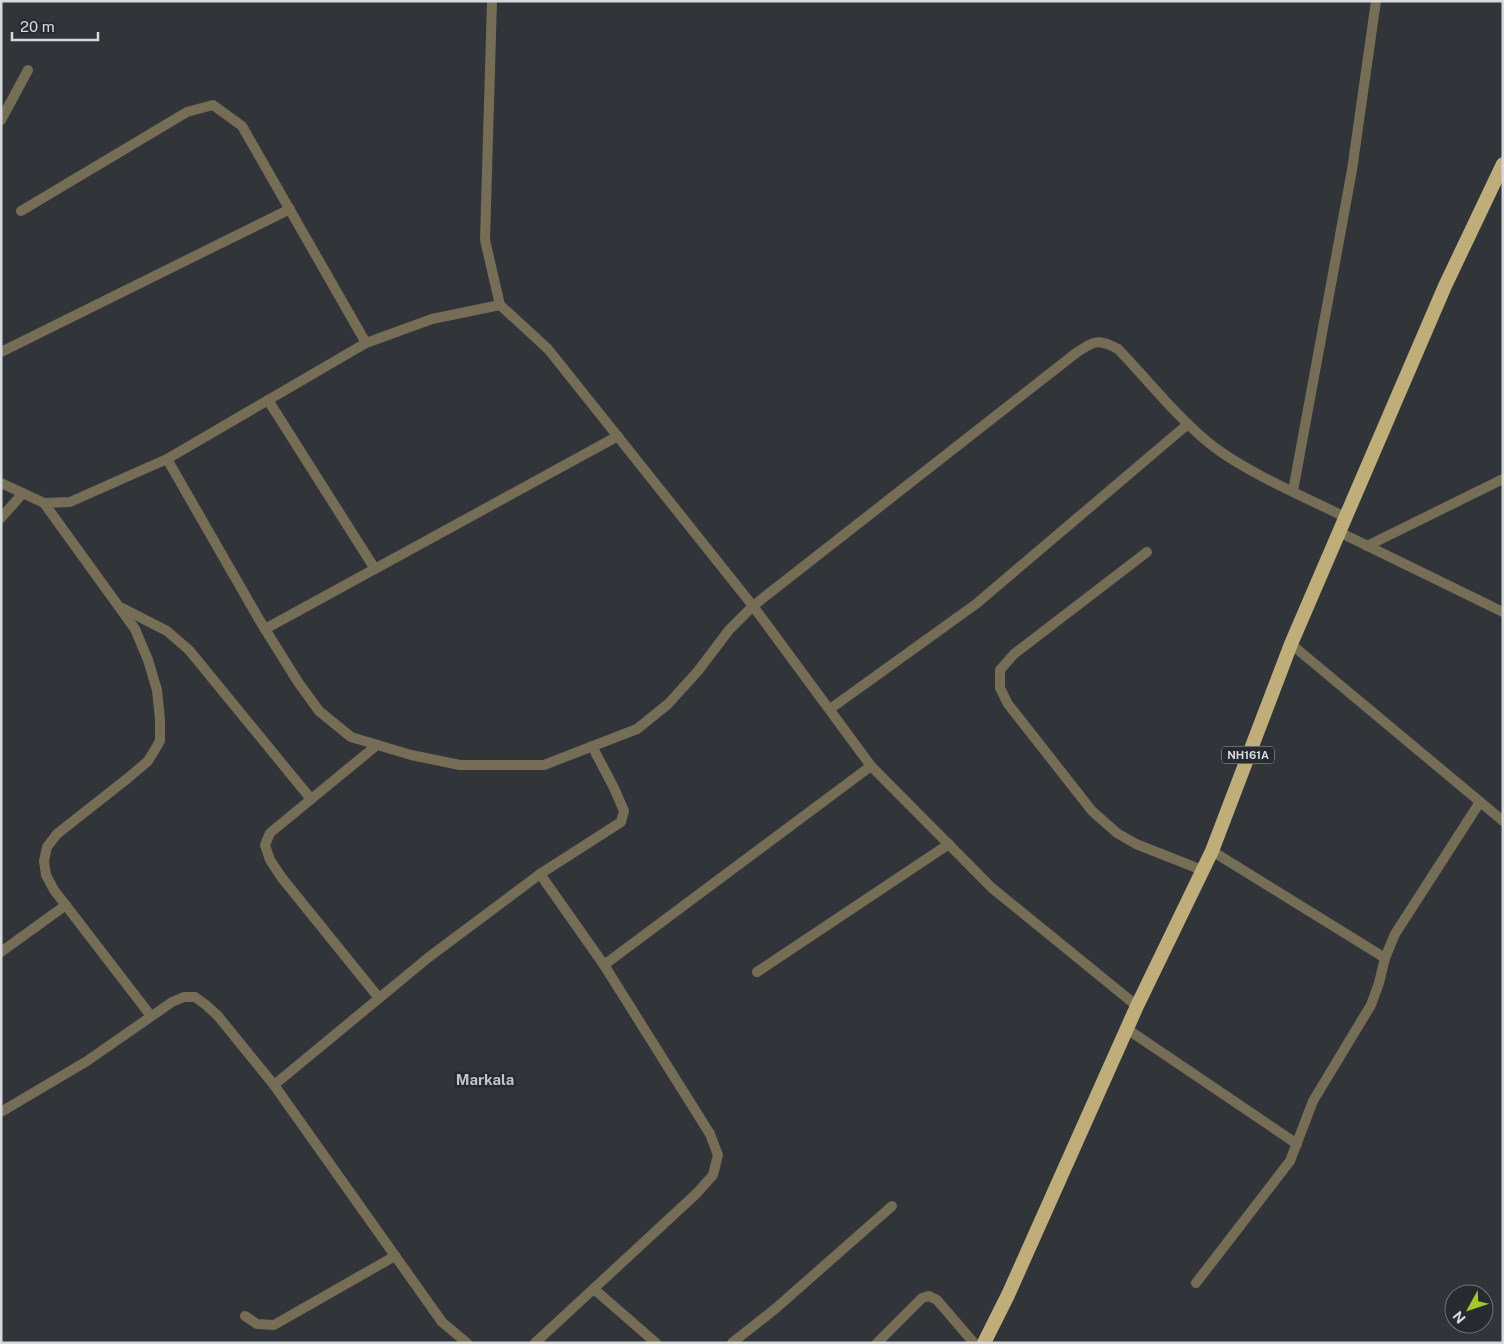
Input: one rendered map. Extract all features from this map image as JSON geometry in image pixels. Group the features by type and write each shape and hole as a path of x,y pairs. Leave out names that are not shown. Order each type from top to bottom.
{"highway":[{"name":"NH161A","path":"984,1343 1008,1295 1137,1006 1212,851 1291,644 1445,286 1503,164"}],"street":[{"path":"492,1 485,240 500,305 548,349 753,606 872,766 992,888 1137,1006"},
{"path":"1293,491 1352,170 1376,1"},
{"path":"1,120 28,70"},
{"path":"20,211 187,112 213,105 242,126 366,343"},
{"path":"1,352 290,209"},
{"path":"44,504 70,502 167,459 366,343 432,319 500,305"},
{"path":"167,459 265,629 298,682 319,710 350,737 411,755 460,765 544,765 637,729 668,704 698,671 729,630 753,606 1090,343 1105,341 1118,348 1188,424 1214,446 1238,462 1345,518"},
{"path":"268,400 375,569"},
{"path":"830,709 976,604 1188,424"},
{"path":"265,629 618,436"},
{"path":"1367,546 1503,479"},
{"path":"1,483 44,504 121,608 135,630 148,660 156,690 160,720 160,742 148,761 57,834 47,847 44,861 46,875 54,890 151,1016"},
{"path":"1,518 23,493"},
{"path":"1339,532 1503,612"},
{"path":"1147,552 1014,654 1000,670 1000,688 1008,704 1092,811 1117,833 1136,844 1202,870"},
{"path":"121,608 167,631 189,650 310,799"},
{"path":"1291,644 1503,820"},
{"path":"377,745 270,833 265,845 270,860 282,878 379,998"},
{"path":"274,1085 429,957 540,874 621,822 624,811 592,746"},
{"path":"604,965 872,766"},
{"path":"1196,1284 1290,1161 1313,1101 1371,1005 1379,983 1384,958 1395,934 1480,802"},
{"path":"757,972 948,844"},
{"path":"1212,851 1384,958"},
{"path":"536,1343 708,1181 714,1174 718,1155 710,1134 604,965 540,874"},
{"path":"1,952 66,905"},
{"path":"1,1112 87,1061 172,1002 184,997 196,998 218,1016 274,1085 442,1322 467,1343"},
{"path":"1128,1029 1297,1144"},
{"path":"732,1343 775,1309 892,1206"},
{"path":"245,1316 257,1324 274,1325 395,1256"},
{"path":"594,1289 656,1343"},
{"path":"877,1343 922,1298 929,1296 937,1300 974,1343"}],"district":[{"name":"Markala","path":"485,1079"}]}
